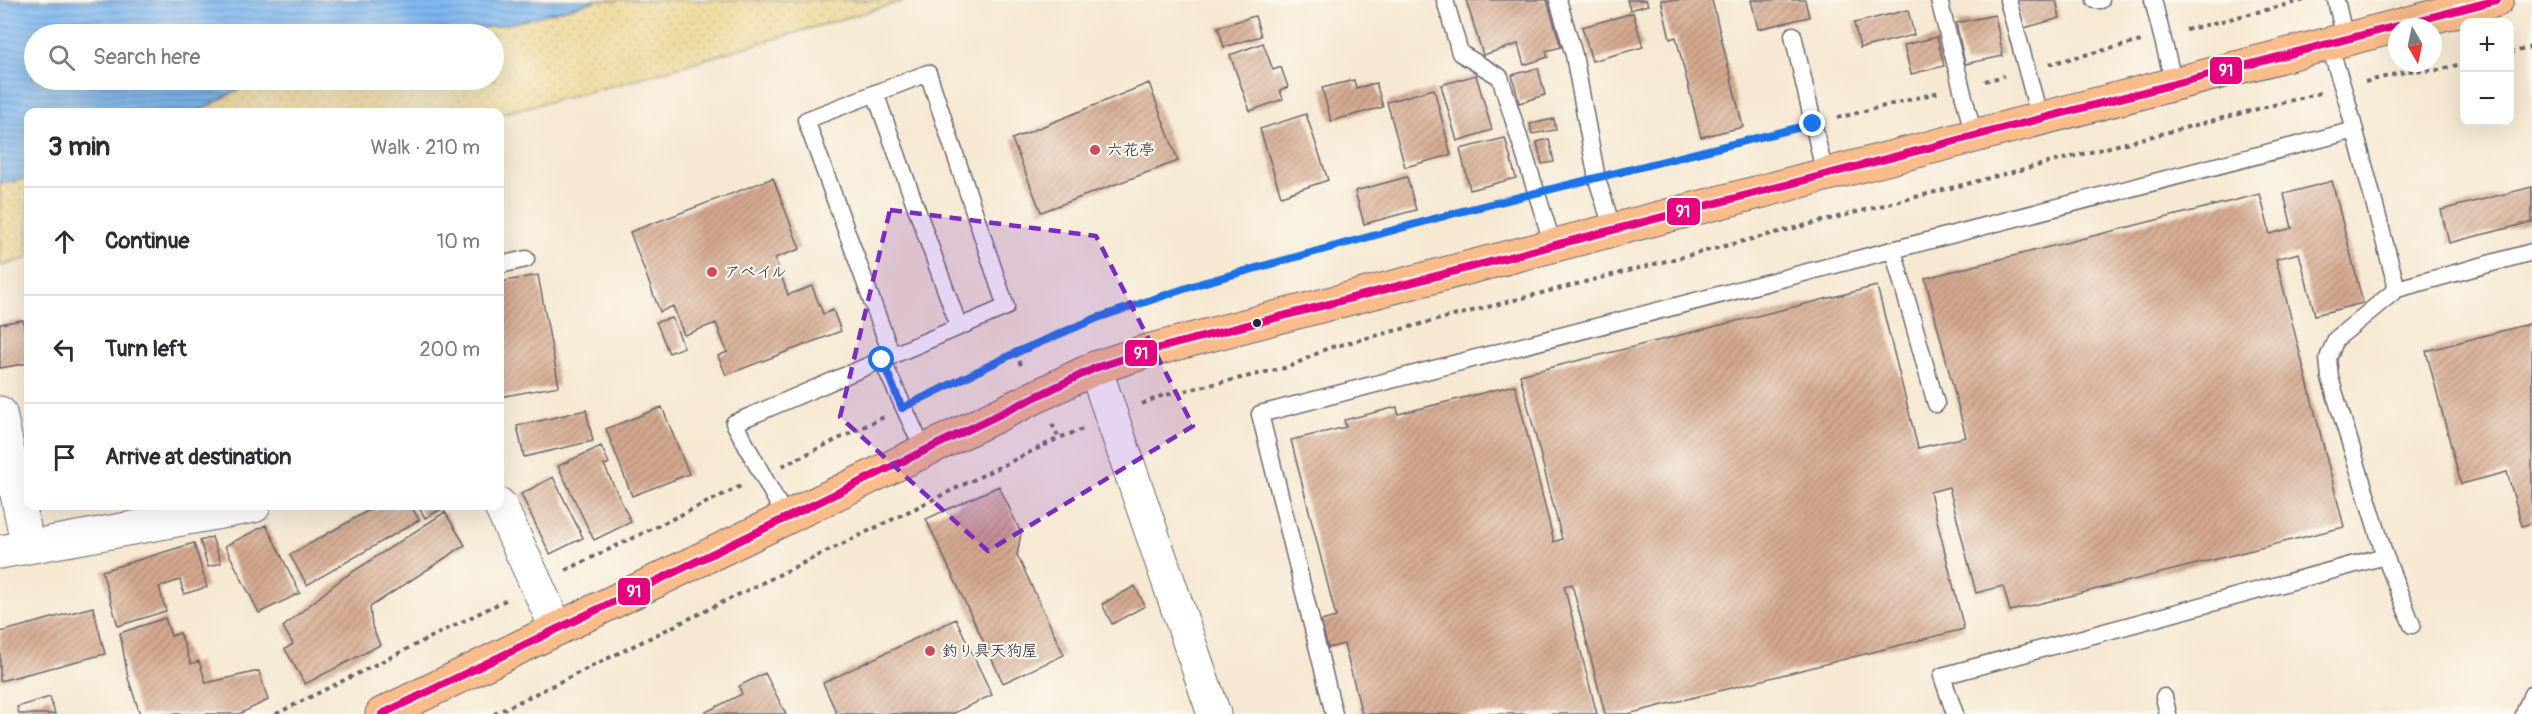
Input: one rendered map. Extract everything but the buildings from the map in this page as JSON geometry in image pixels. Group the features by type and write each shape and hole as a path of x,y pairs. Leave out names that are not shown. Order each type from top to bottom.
{"highway":[{"path":"382,714 1095,368 1144,352 2337,41 2446,6 2497,0"}],"street":[{"path":"1095,368 1214,714"},
{"path":"0,413 14,550 232,510"},
{"path":"502,510 557,628"}],"lane":[{"path":"1445,0 1460,53 1500,76 1535,195 1553,245"},
{"path":"1558,0 1574,55 1597,179 1613,230"},
{"path":"1939,0 1963,86 1974,136"},
{"path":"2008,0 2040,119"},
{"path":"2095,0 2101,0"},
{"path":"2153,0 2174,84"},
{"path":"2336,0 2337,41 2343,87 2397,289"},
{"path":"1793,35 1825,175"},
{"path":"786,518 734,423 887,358 1006,307 928,73 806,120 887,358 902,408 924,451"},
{"path":"875,93 959,327"},
{"path":"1334,714 1260,414 2355,130"},
{"path":"1893,250 1936,404"},
{"path":"2412,625 2385,556 2330,378 2328,358 2336,339 2397,289 2532,252"},
{"path":"504,263 526,259"},
{"path":"1954,714 1942,676 2385,556"},
{"path":"2524,714 2532,694"},
{"path":"2164,697 2168,714"}],"path":[{"path":"1597,179 2305,0"},
{"path":"2514,52 2532,47"},
{"path":"494,714 1059,438 1161,396 1289,367 1328,348 2343,87 2408,71 2439,70 2460,64"},
{"path":"276,714 1015,353 1097,318 1202,283 1459,212 1535,195"},
{"path":"1015,353 1059,438"}],"highlighted area":[{"path":"890,210 1096,236 1193,426 988,551 840,417"}],"sand":[{"path":"598,0 907,0 623,83 504,113 504,108 204,108 238,90 504,90 504,24"},
{"path":"24,179 24,259 0,266 0,184"}],"water":[{"path":"0,0 598,0 504,24 24,24 24,90 238,90 204,108 24,108 24,179 0,184"}],"transit line":[{"name":"91","path":"382,714 1095,368 1144,352 2497,0"}],"place":[{"name":"六花亭","path":"1095,150"},
{"name":"アベイル","path":"712,272"},
{"name":"釣り具天狗屋","path":"930,651"}],"route":[{"path":"882,360 902,408 1015,353 1097,318 1202,283 1459,212 1535,195 1813,124"}]}
